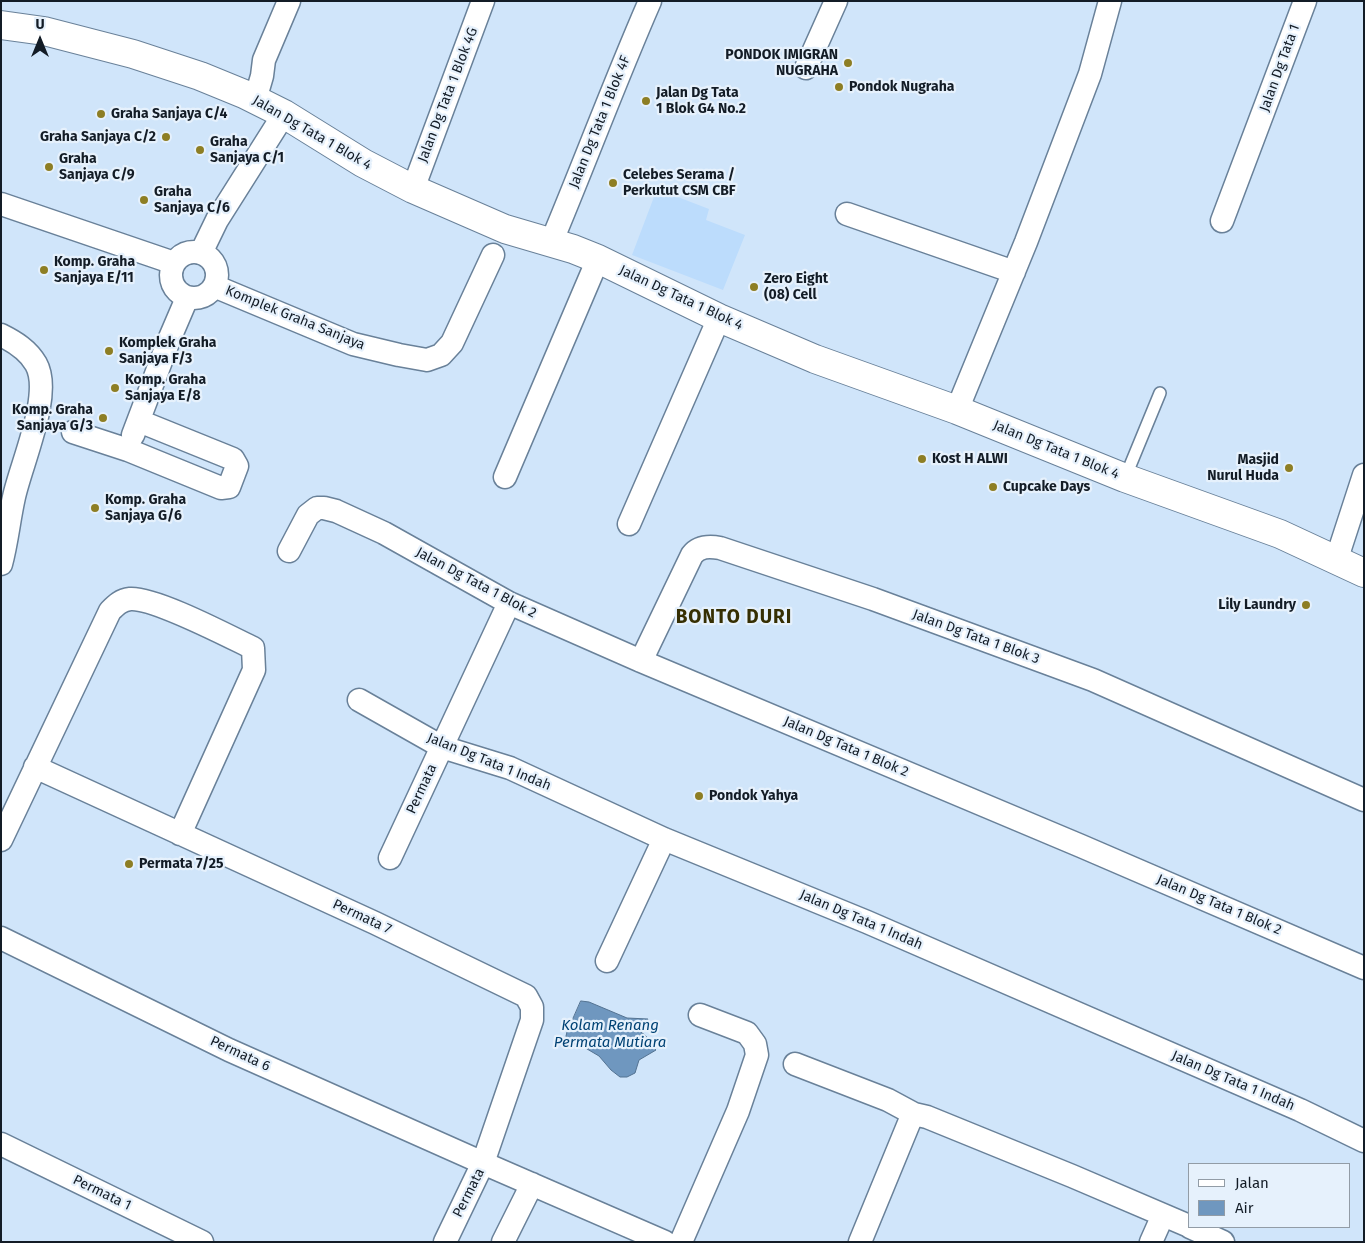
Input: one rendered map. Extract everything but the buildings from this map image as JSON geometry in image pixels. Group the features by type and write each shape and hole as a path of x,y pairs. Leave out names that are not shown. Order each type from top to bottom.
{"street":[{"path":"250,97 254,70 264,60 289,1"},
{"name":"Jalan Dg Tata 1 Blok 4G","path":"413,189 483,1"},
{"name":"Jalan Dg Tata 1 Blok 4F","path":"551,243 620,69 650,1"},
{"path":"806,68 836,1"},
{"path":"957,410 1014,272 1090,74 1110,1"},
{"name":"Jalan Dg Tata 1","path":"1222,221 1304,1"},
{"name":"Jalan Dg Tata 1 Blok 4","path":"1,25 44,31 133,54 200,76 284,114 363,163 413,189 504,229 598,259 719,318 815,359 957,410 1125,478 1280,534 1364,573"},
{"path":"128,450 169,340 187,298 178,292 172,283 170,275 174,263 185,254 201,253 217,220 284,114"},
{"path":"1,204 174,263"},
{"path":"847,214 1014,272"},
{"name":"Komplek Graha Sanjaya","path":"187,298 196,299 204,297 214,286 217,279 216,267 208,256 201,253"},
{"name":"Komplek Graha Sanjaya","path":"214,286 353,344 427,360 441,355 452,344 493,255"},
{"path":"504,477 598,259"},
{"path":"629,524 719,318"},
{"path":"1,336 15,342 29,354 37,366 41,399 8,493 3,552"},
{"path":"73,432 128,450 221,488 228,487 237,466 233,459 139,421"},
{"path":"1336,561 1364,475"},
{"name":"Jalan Dg Tata 1 Blok 2","path":"288,551 308,515 317,508 336,511 384,532 509,603 641,661 1072,842 1364,968"},
{"name":"Jalan Dg Tata 1 Blok 3","path":"641,661 692,555 696,550 707,547 720,548 873,600 1094,680 1364,800"},
{"path":"1,840 110,611 121,601 131,599 145,601 253,648 254,670 180,834"},
{"name":"Permata","path":"390,858 509,603"},
{"name":"Jalan Dg Tata 1 Indah","path":"360,700 442,746 510,768 664,839 885,930 1300,1110 1364,1141"},
{"name":"Permata 7","path":"35,767 375,923 526,996 532,1007 532,1020 483,1163"},
{"path":"607,961 664,839"},
{"name":"Permata 6","path":"1,938 228,1050 483,1163"},
{"path":"681,1242 738,1111 757,1055 755,1044 748,1033 700,1015"},
{"path":"795,1064 888,1100 914,1114 927,1117 1188,1226"},
{"path":"860,1242 914,1114"},
{"name":"Permata 1","path":"1,1144 202,1242"},
{"name":"Permata","path":"445,1242 483,1163 665,1242"},
{"path":"503,1242 532,1184"},
{"path":"1151,1242 1163,1215"},
{"path":"1193,1228 1222,1242"}],"lane":[{"path":"1125,478 1160,393"}],"shaded area":[{"path":"657,189 709,209 706,220 745,235 723,290 632,255"}],"water":[{"name":"Kolam Renang Permata Mutiara","path":"581,1001 589,1002 627,1018 648,1019 643,1026 636,1028 646,1036 648,1042 656,1050 639,1060 635,1073 627,1077 620,1077 599,1056 582,1046 568,1042 567,1032"}],"place":[{"name":"PONDOK IMIGRAN NUGRAHA","path":"848,63"},
{"name":"Pondok Nugraha","path":"839,87"},
{"name":"Jalan Dg Tata 1 Blok G4 No.2","path":"646,101"},
{"name":"Graha Sanjaya C/4","path":"101,114"},
{"name":"Graha Sanjaya C/2","path":"166,137"},
{"name":"Graha Sanjaya C/1","path":"200,150"},
{"name":"Graha Sanjaya C/9","path":"49,167"},
{"name":"Celebes Serama / Perkutut CSM CBF","path":"613,183"},
{"name":"Graha Sanjaya C/6","path":"144,200"},
{"name":"Komp. Graha Sanjaya E/11","path":"44,270"},
{"name":"Zero Eight (08) Cell","path":"754,287"},
{"name":"Komplek Graha Sanjaya F/3","path":"109,351"},
{"name":"Komp. Graha Sanjaya E/8","path":"115,388"},
{"name":"Komp. Graha Sanjaya G/3","path":"103,418"},
{"name":"Kost H ALWI","path":"922,459"},
{"name":"Masjid Nurul Huda","path":"1289,468"},
{"name":"Cupcake Days","path":"993,487"},
{"name":"Komp. Graha Sanjaya G/6","path":"95,508"},
{"name":"Lily Laundry","path":"1306,605"},
{"name":"Pondok Yahya","path":"699,796"},
{"name":"Permata 7/25","path":"129,864"}],"district":[{"name":"BONTO DURI","path":"734,618"}]}
